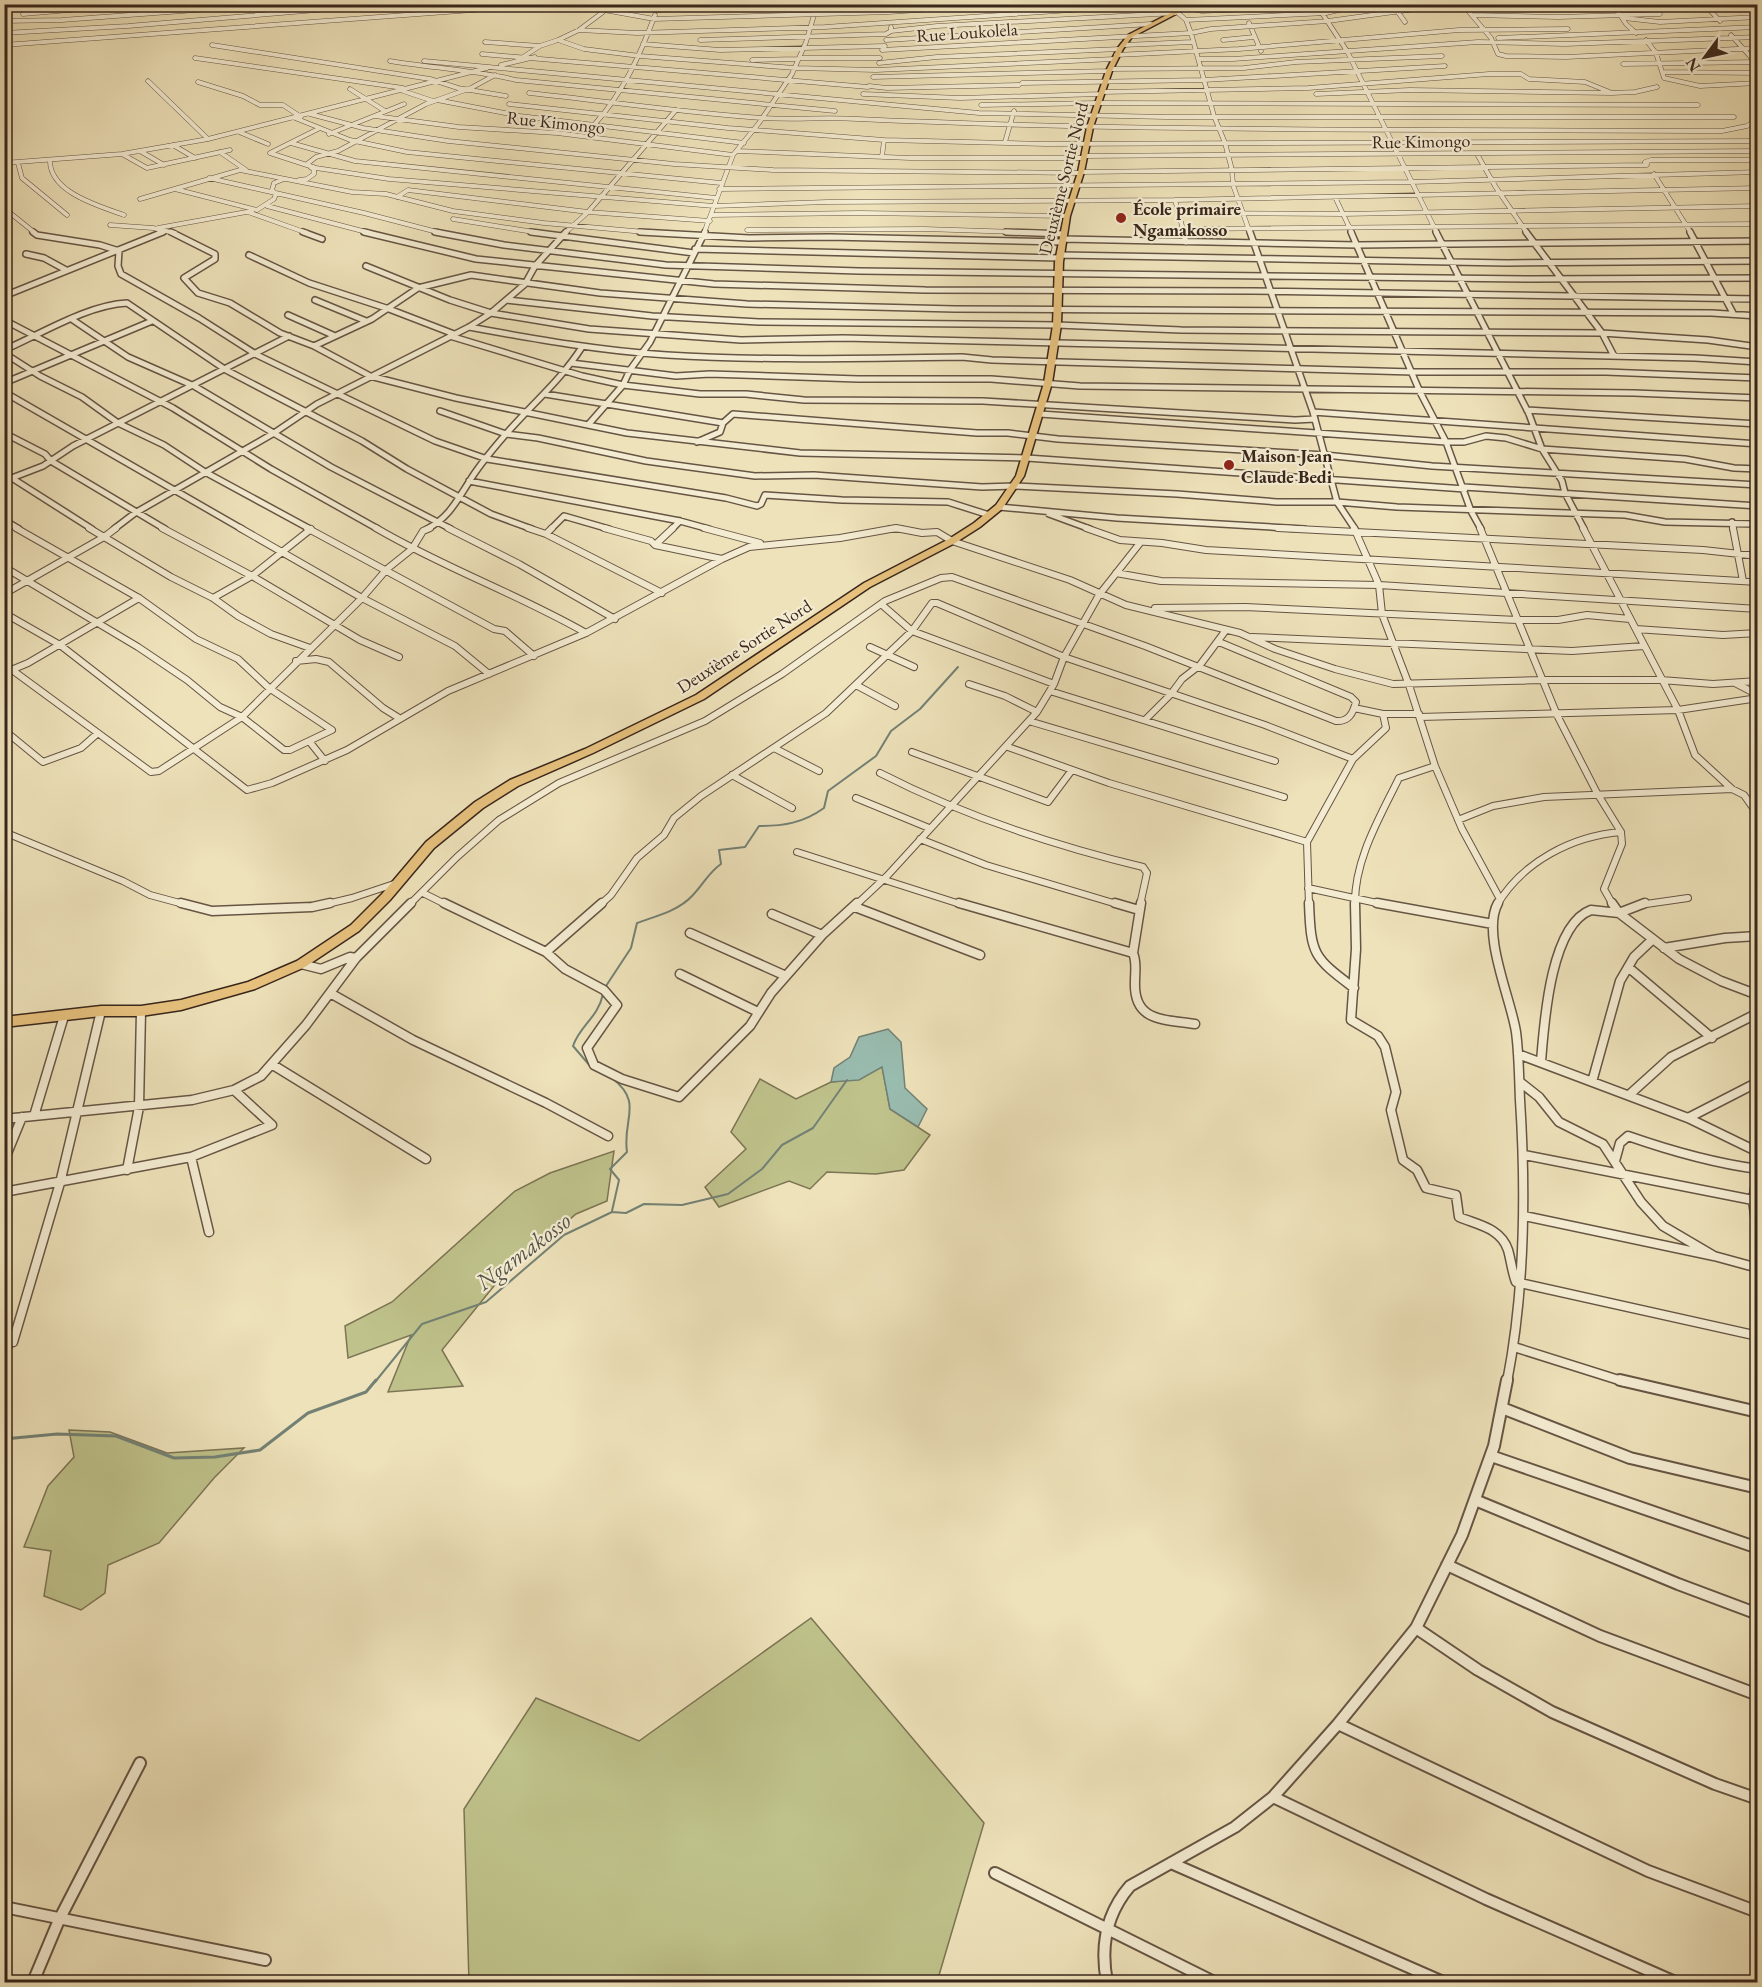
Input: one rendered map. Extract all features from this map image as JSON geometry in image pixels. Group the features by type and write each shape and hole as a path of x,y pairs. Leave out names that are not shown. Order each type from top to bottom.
{"main road":[{"name":"Deuxième Sortie Nord","path":"5,1023 101,1011 141,1011 226,994 251,986 301,964 355,928 430,845 479,805 514,783 589,751 700,697 867,585 952,541 999,507 1015,486 1027,458 1048,383 1057,325 1058,272 1067,216 1081,172 1090,127 1105,82 1116,58 1131,36 1183,9"}],"street":[{"path":"11,5 16,4"},
{"path":"22,14 139,4"},
{"path":"4,21 62,21 276,4"},
{"path":"316,4 316,11"},
{"path":"4,33 388,4"},
{"path":"4,45 552,4"},
{"path":"571,4 654,20 889,12 1003,4"},
{"path":"594,125 614,103 640,56 654,20 656,7 839,4"},
{"path":"890,4 891,31"},
{"path":"1020,105 1021,64 1025,41 1032,31 1039,12 1038,4"},
{"path":"1121,6 1149,4"},
{"path":"700,40 886,34 891,31 968,24 1183,9 1202,11 1297,4"},
{"path":"1316,4 1347,51 1355,71 1374,104 1378,117 1461,278 1485,332 1527,410 1542,449 1558,472 1565,493 1593,545 1604,572 1678,710 1695,755 1732,789 1744,795 1758,815"},
{"path":"1186,20 1321,13 1365,4"},
{"path":"1392,4 1405,22"},
{"name":"Rue Loukolela","path":"643,44 720,50 883,48 1191,33 1211,29 1328,21 1464,6 1556,4"},
{"path":"1613,4 1627,26 1648,41 1656,52 1662,64 1664,78 1700,86 1758,83"},
{"path":"588,425 623,385 630,370 644,353 691,264 694,251 710,221 721,183 735,153 763,118 795,68 814,15 820,5"},
{"path":"1545,5 1558,17 1588,55"},
{"path":"1705,5 1758,5"},
{"path":"1705,5 1719,19 1732,38 1757,63"},
{"path":"713,61 742,6"},
{"path":"970,6 967,10 972,16"},
{"path":"1464,6 1484,29 1498,54 1501,55 1540,58 1758,48"},
{"path":"220,29 227,7"},
{"path":"1247,7 1247,17 1254,37 1266,57"},
{"path":"579,30 648,32 811,27 1101,8"},
{"path":"1183,9 1218,129 1224,142 1232,170 1233,184 1316,419 1329,479 1337,502 1356,531 1379,585 1382,614 1409,685 1435,766 1458,820 1500,899"},
{"path":"307,166 312,160 395,119 465,90 509,68 515,61 540,46 579,30 603,12"},
{"path":"1472,15 1558,17 1660,14"},
{"path":"966,17 968,24"},
{"path":"1624,18 1660,22 1758,17"},
{"path":"886,40 1151,24"},
{"path":"1199,59 1266,57 1570,35 1758,27"},
{"path":"558,40 584,48 640,56 795,68 876,70 1116,58 1484,29 1568,29"},
{"path":"855,102 863,94 873,77 886,34"},
{"path":"1410,35 1422,57"},
{"path":"1491,40 1515,44 1758,36"},
{"path":"1223,40 1254,37"},
{"path":"485,42 540,46"},
{"path":"873,77 1022,73 1116,58 1192,42"},
{"path":"212,45 345,64 437,82 465,90 506,96"},
{"path":"746,64 747,60 879,61 1023,53 1116,58 1173,69 1442,56"},
{"path":"482,54 887,88 1204,80 1445,66"},
{"path":"1170,54 1173,69"},
{"path":"4,164 122,154 210,139 535,57"},
{"path":"195,58 408,89"},
{"path":"390,61 621,91 836,111"},
{"path":"424,61 627,78 855,102 1011,114 1166,117 1734,117"},
{"path":"1623,64 1757,63"},
{"path":"1663,72 1758,73"},
{"path":"1316,94 1482,74 1521,74 1529,79 1592,84 1612,93"},
{"path":"122,154 144,167 164,165 230,149 210,139 148,81"},
{"path":"198,82 262,105 283,105 301,117"},
{"path":"981,105 1020,105 1100,97 1207,91 1364,87 1612,93 1649,90 1657,87"},
{"path":"350,89 385,111"},
{"path":"401,91 434,101 520,116 744,143"},
{"path":"529,93 763,118 837,118 1009,126 1722,131 1747,126 1753,122"},
{"path":"863,94 960,98 1019,95 1100,97 1211,104 1698,105"},
{"path":"329,134 404,104"},
{"path":"509,104 666,122 884,140 1086,143 1758,141"},
{"path":"1005,142 1011,114 1020,105"},
{"path":"4,594 65,557 104,537 135,513 274,433 337,393 469,327 491,313 525,284 535,267 561,237 588,212 630,160 676,110"},
{"path":"310,114 376,130 524,150 728,168 827,172 1486,168 1758,160"},
{"name":"Rue Kimongo","path":"375,116 459,127 557,133 645,145 735,153 882,158 1758,151"},
{"path":"295,118 352,142 457,159 721,183"},
{"path":"318,129 270,153 307,166 389,179 714,206 827,202 1418,196 1758,188"},
{"path":"239,132 268,144"},
{"path":"882,158 884,140"},
{"path":"291,143 355,161 716,198"},
{"path":"173,145 195,158"},
{"path":"140,151 164,165"},
{"path":"220,152 247,171"},
{"path":"1477,154 1512,211 1602,333 1614,356"},
{"path":"50,160 51,173 57,180 99,206 124,214"},
{"path":"18,163 22,178 67,215"},
{"path":"1647,163 1677,208 1732,314"},
{"path":"276,194 272,190 274,183 284,178 301,180 311,177 314,170 307,166"},
{"path":"140,199 234,171 247,171 352,192 396,197 446,210 573,226 673,235 749,238 1063,238"},
{"path":"719,189 1493,181 1758,172"},
{"path":"209,178 364,213 439,233 504,245 653,264 860,271 1461,278 1758,278"},
{"path":"174,189 257,210"},
{"path":"396,197 410,190 588,212 710,221"},
{"path":"146,229 257,210 267,206 274,200 276,194"},
{"path":"1335,197 1372,276 1420,392 1446,442 1465,488 1471,511 1487,540 1541,680 1597,793 1621,832 1622,844 1604,888 1609,901 1619,913 1664,948 1707,974 1758,995"},
{"path":"1175,200 1186,242"},
{"path":"267,206 476,259 680,282 925,290 1378,293 1758,299"},
{"path":"1178,213 1343,214 1758,206"},
{"path":"4,208 37,235 100,245 119,251"},
{"path":"247,212 322,239"},
{"path":"711,215 897,213 1067,216"},
{"path":"453,219 561,237 694,251 1452,262 1758,261"},
{"path":"1182,229 1758,224"},
{"path":"110,225 177,234 202,251 216,256 211,262 184,277 193,289 220,302 230,303 289,336 314,346 370,376 456,398 588,425 697,442 812,454 1027,458 1758,506"},
{"path":"747,230 901,229 1186,242 1445,246 1694,240 1758,241"},
{"path":"4,296 165,231"},
{"path":"119,251 118,266 121,274 257,354 391,418 412,431 487,459 726,498 757,506 761,504 765,495 842,500 948,502 989,515"},
{"path":"26,254 44,258 66,270"},
{"path":"249,255 309,283 389,309 452,335 566,372 623,385 700,394 746,394 797,400 983,401 1041,409 1320,434 1446,442 1464,442 1486,436 1506,438 1542,449 1685,459 1734,468 1758,469"},
{"path":"366,266 418,288 491,313 589,329 764,341 843,338 1614,356 1758,362"},
{"path":"314,346 389,309 418,288 471,275 525,284 671,299 747,304 955,309 1279,310 1758,316"},
{"path":"315,300 366,321"},
{"path":"507,300 662,316 759,322 1057,325 1181,330 1602,333 1708,340 1758,347"},
{"path":"4,352 73,320 121,302 127,303 226,370 306,411 461,498 491,514 546,534 662,592"},
{"path":"288,315 335,336"},
{"path":"4,320 160,402 412,549 556,616 586,633"},
{"path":"73,320 128,357 194,386 340,472 558,585 615,619"},
{"path":"4,383 152,321"},
{"path":"469,327 582,347 758,359 962,357 992,360 1413,372 1606,372 1758,378"},
{"path":"4,481 37,469 118,423 289,336"},
{"path":"4,663 151,772 155,772 221,733 242,717 362,598 387,569 412,549 423,531 440,522 461,498 469,481 506,434 566,372 582,347"},
{"path":"4,352 32,371 82,397 118,423 164,445 205,472 494,629 505,631 534,656"},
{"path":"1598,357 1606,372"},
{"path":"571,363 693,377 710,374 858,379 991,379 1161,388 1634,393 1758,398"},
{"path":"4,392 89,439 172,491 282,553 455,646 489,674"},
{"path":"545,394 723,423"},
{"path":"1041,409 1316,419"},
{"path":"1527,410 1758,424"},
{"path":"440,411 506,434 538,438 646,461 755,476 814,475 982,487 1015,486 1471,511 1625,515 1665,522 1758,524"},
{"path":"1313,412 1758,444"},
{"path":"697,442 720,432 723,423 733,414 976,433 1034,435 1058,439 1325,455 1456,467 1758,485"},
{"path":"4,433 45,454 51,461 135,513 252,576 360,640 399,657"},
{"path":"4,473 104,537 171,577 213,598 238,616 271,634 310,648"},
{"path":"469,481 680,521 764,544"},
{"path":"999,507 1128,518 1487,540 1703,550 1758,556"},
{"path":"1035,510 1107,537 1206,550 1366,557 1604,572 1631,576 1758,582"},
{"path":"546,534 564,516 651,541 655,545 722,559"},
{"path":"4,520 139,598 196,639 238,659 269,688 332,728 331,731 290,750 285,750 242,717 220,707 177,673 126,639 4,567"},
{"path":"655,545 680,521"},
{"path":"1732,522 1743,581"},
{"path":"4,613 60,645 247,790 272,783 325,761 448,691 586,633 722,559 749,547 764,544 840,538 896,528 918,533 937,532 952,541 1072,581 1099,595 1134,608 1212,607 1517,620 1558,620 1587,615 1630,619"},
{"path":"213,598 252,576 311,529"},
{"path":"423,893 546,952 565,969 604,990 617,1005 587,1048 588,1056 595,1066 623,1079 679,1097 750,1026 786,976 822,935 855,908 884,879 978,774 1008,747 1029,722 1054,684 1064,657 1099,595 1140,543"},
{"path":"1116,573 1174,582 1379,585 1758,609"},
{"path":"4,1119 78,1110 139,1107 199,1099 234,1090 250,1083 273,1065 356,958 485,830 559,783 705,721 782,674 880,604 948,577 1083,622 1200,665 1336,721 1349,718 1356,702 1351,697 1219,642"},
{"path":"4,673 60,645 139,598"},
{"path":"546,952 611,895 637,858 664,835 674,818 732,775 826,713 912,631 931,604 937,603 1064,657 1265,726 1353,759"},
{"path":"880,604 912,631 1054,684"},
{"path":"1147,608 1247,636 1275,649 1335,669 1393,684 1541,680 1661,680 1713,684 1758,681"},
{"path":"1636,629 1723,634 1758,633"},
{"path":"1145,720 1171,694 1182,679 1200,665 1226,630"},
{"path":"1247,636 1528,648 1561,652 1644,646"},
{"path":"870,647 914,667"},
{"path":"296,661 316,659 329,662 399,718"},
{"path":"1735,683 1758,697"},
{"path":"969,684 1005,696 1037,712"},
{"path":"856,685 895,706"},
{"path":"1050,691 1275,761"},
{"path":"1354,708 1383,714 1557,715 1678,710 1758,697"},
{"path":"1354,988 1327,968 1310,938 1307,842 1353,759 1386,728 1383,714"},
{"path":"1029,722 1284,797"},
{"path":"4,730 43,762 81,748 98,732"},
{"path":"309,741 325,761"},
{"path":"1008,747 1109,783 1307,842"},
{"path":"774,748 819,771"},
{"path":"912,752 978,774 1048,802 1072,770"},
{"path":"1435,766 1399,778 1370,842 1359,873 1355,899 1356,949 1351,1020 1378,1036 1385,1047 1396,1092 1391,1110 1403,1160 1419,1172 1424,1186 1456,1196 1459,1217 1490,1228 1503,1239 1508,1249 1514,1279 1520,1283 1758,1336"},
{"path":"880,773 950,806 1098,856 1143,867 1147,873 1134,935 1133,953 1136,959 1134,999 1149,1016 1195,1024"},
{"path":"732,775 792,808"},
{"path":"1458,820 1488,806 1530,797 1732,789"},
{"path":"856,798 929,828"},
{"path":"4,832 123,881 150,895 212,911 312,907 352,898 398,882"},
{"path":"1107,1983 1102,1955 1106,1930 1124,1892 1235,1827 1273,1797 1338,1724 1416,1628 1462,1535 1491,1456 1514,1347 1524,1216 1524,1155 1516,1032 1497,958 1492,924 1495,908 1500,899 1521,877 1556,850 1574,841 1621,832"},
{"path":"920,839 986,865 1139,910"},
{"path":"797,852 968,906 1133,953"},
{"path":"1308,888 1492,924"},
{"path":"1541,1062 1546,1007 1565,937 1573,923 1586,912 1598,910 1619,913 1641,904 1688,898"},
{"path":"855,908 980,955"},
{"path":"772,914 822,935"},
{"path":"690,933 786,976"},
{"path":"1664,948 1725,938 1758,936"},
{"path":"1592,1082 1620,981 1634,957 1653,939"},
{"path":"301,964 321,969 350,957 356,958"},
{"path":"1628,967 1712,1038"},
{"path":"680,974 758,1012"},
{"path":"330,993 413,1040 546,1103 608,1136"},
{"path":"13,1342 60,1183 101,1011"},
{"path":"127,1170 139,1107 141,1011"},
{"path":"1629,1095 1671,1057 1758,1013"},
{"path":"34,1116 64,1016"},
{"path":"1518,1054 1688,1118 1758,1152"},
{"path":"273,1065 426,1159"},
{"path":"1520,1082 1539,1097 1556,1119 1603,1144 1641,1202 1663,1226 1714,1256"},
{"path":"1688,1118 1758,1082"},
{"path":"4,1192 191,1157 272,1125 234,1090"},
{"path":"4,1161 22,1117"},
{"path":"1615,1161 1621,1139 1628,1136 1668,1150 1758,1171 1755,1200 1758,1237"},
{"path":"1524,1155 1755,1200"},
{"path":"191,1157 208,1232"},
{"path":"1524,1216 1714,1256 1758,1268"},
{"path":"1514,1347 1639,1386 1758,1412"},
{"path":"1502,1408 1630,1458 1758,1488"},
{"path":"1491,1456 1758,1548"},
{"path":"1475,1500 1677,1584 1758,1614"},
{"path":"1447,1565 1523,1604 1620,1645 1758,1695"},
{"path":"1416,1628 1478,1670 1552,1712 1715,1784 1758,1799"},
{"path":"1338,1724 1648,1871 1758,1912"},
{"path":"33,1983 59,1920 140,1762"},
{"path":"1273,1797 1486,1899 1675,1983"},
{"path":"1171,1863 1443,1983"},
{"path":"995,1873 1214,1983"},
{"path":"4,1908 265,1960"}],"green space":[{"path":"882,1066 890,1109 930,1135 904,1170 876,1174 827,1172 810,1189 789,1181 719,1207 705,1187 746,1149 731,1132 760,1079 796,1099 831,1082 859,1079"},
{"path":"614,1151 607,1201 576,1214 498,1281 442,1350 463,1386 388,1392 411,1335 348,1358 345,1326 392,1302 515,1191 550,1173"},
{"path":"69,1430 110,1432 167,1453 244,1448 214,1478 159,1543 108,1565 105,1593 81,1610 44,1596 51,1551 24,1547 48,1486 74,1457"},
{"path":"811,1618 984,1823 937,1982 469,1982 464,1809 536,1698 639,1741"}],"water":[{"path":"888,1029 901,1042 905,1088 927,1109 918,1127 890,1109 882,1067 859,1080 831,1082 834,1068 850,1057 859,1037"}],"waterway":[{"path":"604,989 631,948 637,923 680,906 686,901 721,864 719,850 745,847 759,826 793,823 824,808 828,791 876,756 891,731 920,709 958,667"},
{"path":"591,1067 573,1046 597,1009 603,994"},
{"path":"612,1078 627,1095 630,1112 626,1140 627,1152 610,1169 619,1180 612,1211"},
{"name":"Ngamakosso","path":"375,1382 422,1324 486,1302 564,1235 612,1212 626,1213 644,1204 682,1205 728,1194 762,1169 782,1145 813,1128 847,1080"},
{"name":"Ngamakosso","path":"4,1439 57,1434 116,1436 174,1458 215,1457 260,1450 308,1413 366,1392 376,1380"}],"place":[{"name":"École primaire Ngamakosso","path":"1121,218"},
{"name":"Maison Jean Claude Bedi","path":"1229,465"}]}
